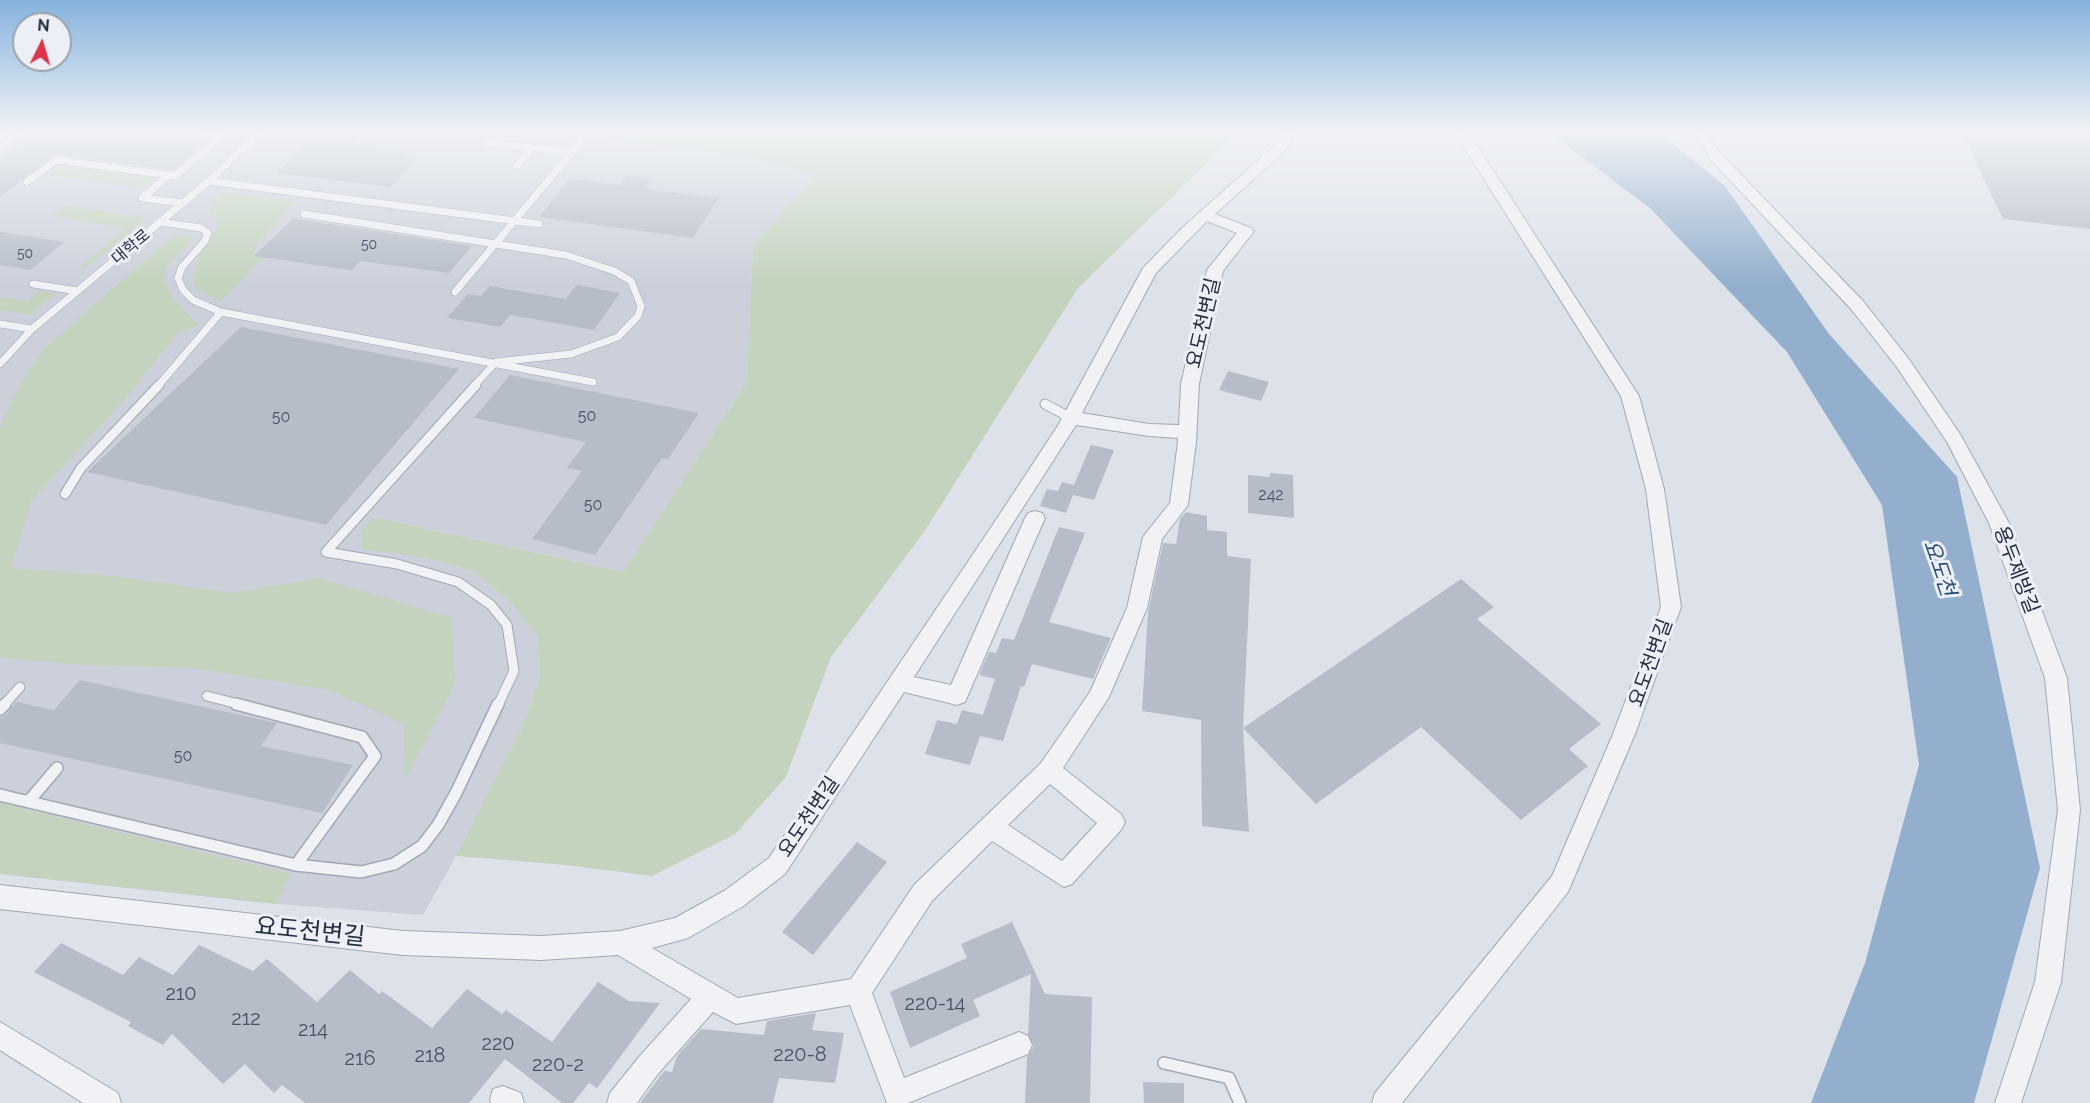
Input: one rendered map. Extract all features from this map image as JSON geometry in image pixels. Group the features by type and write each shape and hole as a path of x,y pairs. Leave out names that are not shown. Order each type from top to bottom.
{"street":[{"name":"요도천변길","path":"0,897 403,943 541,948 620,943 679,929 733,899 777,866 1003,525 1071,418 1149,271 1205,215 1243,181"},
{"name":"요도천변길","path":"1385,1103 1560,884 1624,734 1671,607 1655,489 1629,396 1493,181"},
{"name":"용두제방길","path":"1739,181 1857,305 1902,362 1954,439 1999,523 2056,678 2069,810 2048,982 2008,1103"},
{"name":"요도천변길","path":"858,991 923,893 1049,770 1098,697 1137,608 1153,537 1179,505 1190,384 1215,270 1246,231 1205,215"},
{"path":"1071,418 1149,430 1187,432"},
{"path":"899,682 957,696 1035,518"},
{"path":"991,827 1064,876 1113,822 1049,770"},
{"path":"620,943 736,1011 858,991 897,1094 1019,1045"},
{"path":"621,1103 648,1066 710,996"},
{"path":"0,1035 108,1103"}],"lane":[{"path":"161,181 142,198 183,203"},
{"name":"대학로","path":"0,364 32,329 208,181"},
{"path":"213,181 539,224"},
{"path":"456,292 548,181"},
{"path":"0,795 296,865 361,872 394,864 422,846 438,825 456,793 514,671 507,625 491,605 458,582 398,564 326,552 496,362 571,354 595,347 618,337 638,316 641,306 631,281 614,271 566,255 304,214"},
{"path":"160,222 201,228 208,233 205,241 182,267 178,278 183,290 193,300 221,312 593,382"},
{"path":"33,284 78,291"},
{"path":"65,494 81,468 141,406 221,312"},
{"path":"0,324 32,329"},
{"path":"1045,404 1071,418"},
{"path":"0,709 20,687"},
{"path":"207,696 362,737 375,756 296,865"},
{"path":"29,801 57,768"},
{"path":"1164,1063 1229,1078 1240,1103"}],"shaded area":[{"path":"0,181 810,181 753,245 747,382 623,572 373,517 422,557 473,571 509,601 537,636 540,678 523,725 423,915 276,904 0,874"}],"green space":[{"path":"94,181 152,181 148,185 134,188"},
{"path":"810,181 1188,181 1078,288 924,532 831,657 786,777 735,834 652,876 567,865 456,856 523,725 540,678 537,636 509,601 473,571 422,557 362,549 361,531 373,517 623,572 747,382 753,245"},
{"path":"224,192 296,202 255,246 255,256 264,258 220,301 196,288 193,280 202,252 217,228 217,220 211,214 210,204"},
{"path":"66,205 146,218 83,270 79,268 126,228 51,216"},
{"path":"174,235 194,237 168,265 164,278 172,299 200,326 178,332 124,400 31,501 11,568 105,575 233,593 319,578 452,618 455,684 405,779 404,724 330,690 191,668 85,665 0,658 0,428 17,390 43,350"},
{"path":"39,291 55,294 30,315 0,310 0,297 28,301"},
{"path":"0,803 291,874 276,904 0,874"}],"water":[{"name":"요도천","path":"1615,181 1720,181 1725,186 1829,334 1957,477 2040,868 1974,1103 1811,1103 1865,963 1919,765 1882,505 1787,352 1651,209"}],"building":[{"path":"0,181 20,181 0,197"},
{"path":"345,181 395,181 390,187"},
{"path":"567,181 595,181 620,185 622,181 649,181 644,189 719,198 693,238 539,217"},
{"path":"1985,181 2090,181 2090,229 2003,219"},
{"path":"294,218 472,246 449,273 360,261 351,270 254,256"},
{"path":"0,232 64,242 30,270 0,265"},
{"path":"577,285 620,293 594,330 510,315 500,327 447,318 468,294 481,296 490,286 566,299"},
{"path":"241,327 459,369 326,525 87,472"},
{"path":"1228,371 1269,382 1261,401 1219,390"},
{"path":"510,375 699,413 668,459 662,458 595,555 532,539 582,471 567,468 586,442 474,418"},
{"path":"1091,445 1114,450 1094,500 1073,495 1066,513 1040,506 1047,489 1058,491 1062,482 1074,485"},
{"path":"1270,473 1293,475 1294,518 1248,513 1248,475 1270,477"},
{"path":"1186,512 1207,516 1207,530 1227,532 1227,556 1251,559 1243,728 1249,832 1202,826 1201,720 1142,711 1148,612 1163,543 1176,544 1180,519"},
{"path":"1059,527 1085,533 1049,622 1111,638 1093,679 1032,664 1024,687 1021,686 1003,741 980,736 970,765 925,754 937,720 957,724 962,710 983,715 995,679 979,675 989,652 996,653 1002,638 1014,640"},
{"path":"1461,579 1494,607 1477,619 1601,724 1569,749 1588,766 1521,820 1421,727 1316,804 1243,728"},
{"path":"80,680 277,723 261,746 353,765 322,813 0,743 0,717 6,715 16,702 54,710"},
{"path":"857,842 887,862 813,955 782,932"},
{"path":"1012,922 1045,994 1092,997 1090,1103 1025,1103 1027,1057 1034,1046 1028,1034 1031,974 973,1000 980,1016 910,1048 890,992 967,958 961,944"},
{"path":"61,943 123,975 139,957 173,975 199,945 253,971 267,959 317,1002 350,970 379,994 382,991 432,1028 467,989 502,1014 506,1010 552,1042 598,982 629,1001 660,1003 597,1088 589,1083 573,1103 562,1103 505,1059 469,1103 305,1103 282,1085 274,1093 245,1064 223,1084 172,1034 163,1045 128,1026 131,1022 34,972"},
{"path":"816,1013 812,1030 844,1033 835,1083 779,1078 773,1103 640,1103 664,1071 672,1072 677,1056 701,1029 764,1035 767,1021"},
{"path":"1143,1082 1184,1083 1184,1103 1144,1103"}]}
